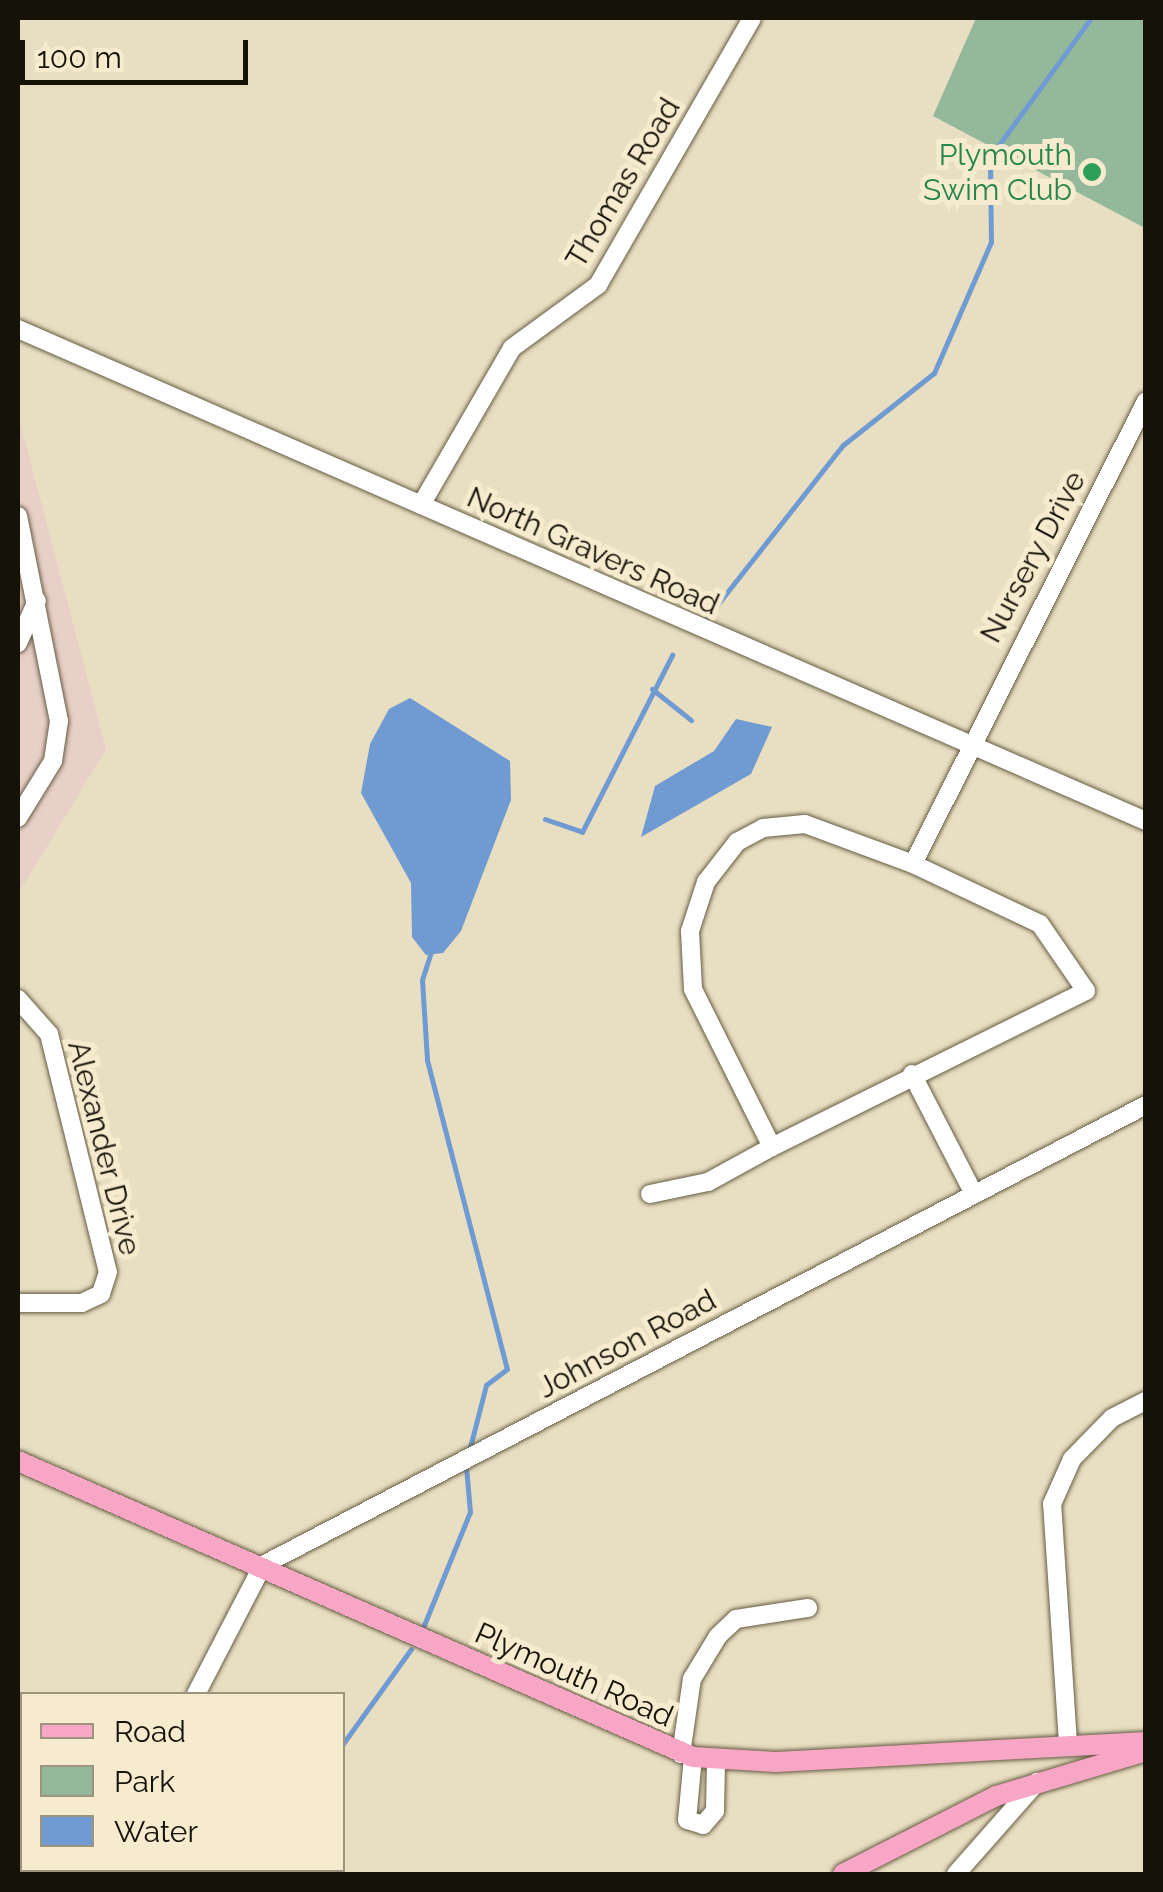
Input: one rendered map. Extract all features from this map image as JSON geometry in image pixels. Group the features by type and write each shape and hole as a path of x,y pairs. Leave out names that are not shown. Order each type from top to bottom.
{"main road":[{"name":"Plymouth Road","path":"18,1461 263,1565 687,1755 716,1762 1146,1742"},
{"path":"843,1874 938,1820 1040,1778 1146,1751"}],"street":[{"name":"Thomas Road","path":"421,505 512,348 598,285 752,18"},
{"name":"North Gravers Road","path":"18,329 860,700 970,739 1146,821"},
{"name":"Nursery Drive","path":"913,864 970,739 1146,401"},
{"path":"18,516 38,600 59,722 53,761 18,818"},
{"path":"18,643 38,600"},
{"path":"650,1194 708,1182 912,1074 1086,991 1040,924 913,864 805,824 777,826 737,842 706,882 690,931 693,989 772,1147"},
{"name":"Alexander Drive","path":"18,1000 50,1034 108,1272 102,1294 82,1303 18,1303"},
{"path":"912,1074 974,1194"},
{"name":"Johnson Road","path":"263,1565 1146,1105"},
{"path":"1068,1743 1052,1504 1072,1459 1112,1418 1146,1401"},
{"path":"197,1692 263,1565"},
{"path":"716,1762 715,1812 704,1825 687,1820 692,1679 718,1636 736,1619 808,1608"},
{"path":"956,1874 1040,1778"}],"shaded area":[{"path":"18,415 106,749 18,894"}],"green space":[{"name":"Plymouth Swim Club","path":"976,18 1145,18 1145,228 933,116"}],"water":[{"path":"410,698 510,761 511,800 461,931 443,953 426,955 412,937 411,883 361,793 370,744 389,709"},
{"path":"736,719 772,727 751,774 641,837 655,786 714,751"}],"waterway":[{"path":"706,619 843,445 934,373 991,242 990,157 1091,18"},
{"path":"545,819 582,832 672,655"},
{"path":"652,689 691,720"},
{"path":"431,952 422,980 427,1060 507,1369 486,1385 469,1451"},
{"path":"422,1630 470,1512 466,1466"},
{"path":"345,1741 411,1649"}],"place":[{"name":"Plymouth Swim Club","path":"1092,172"}]}
